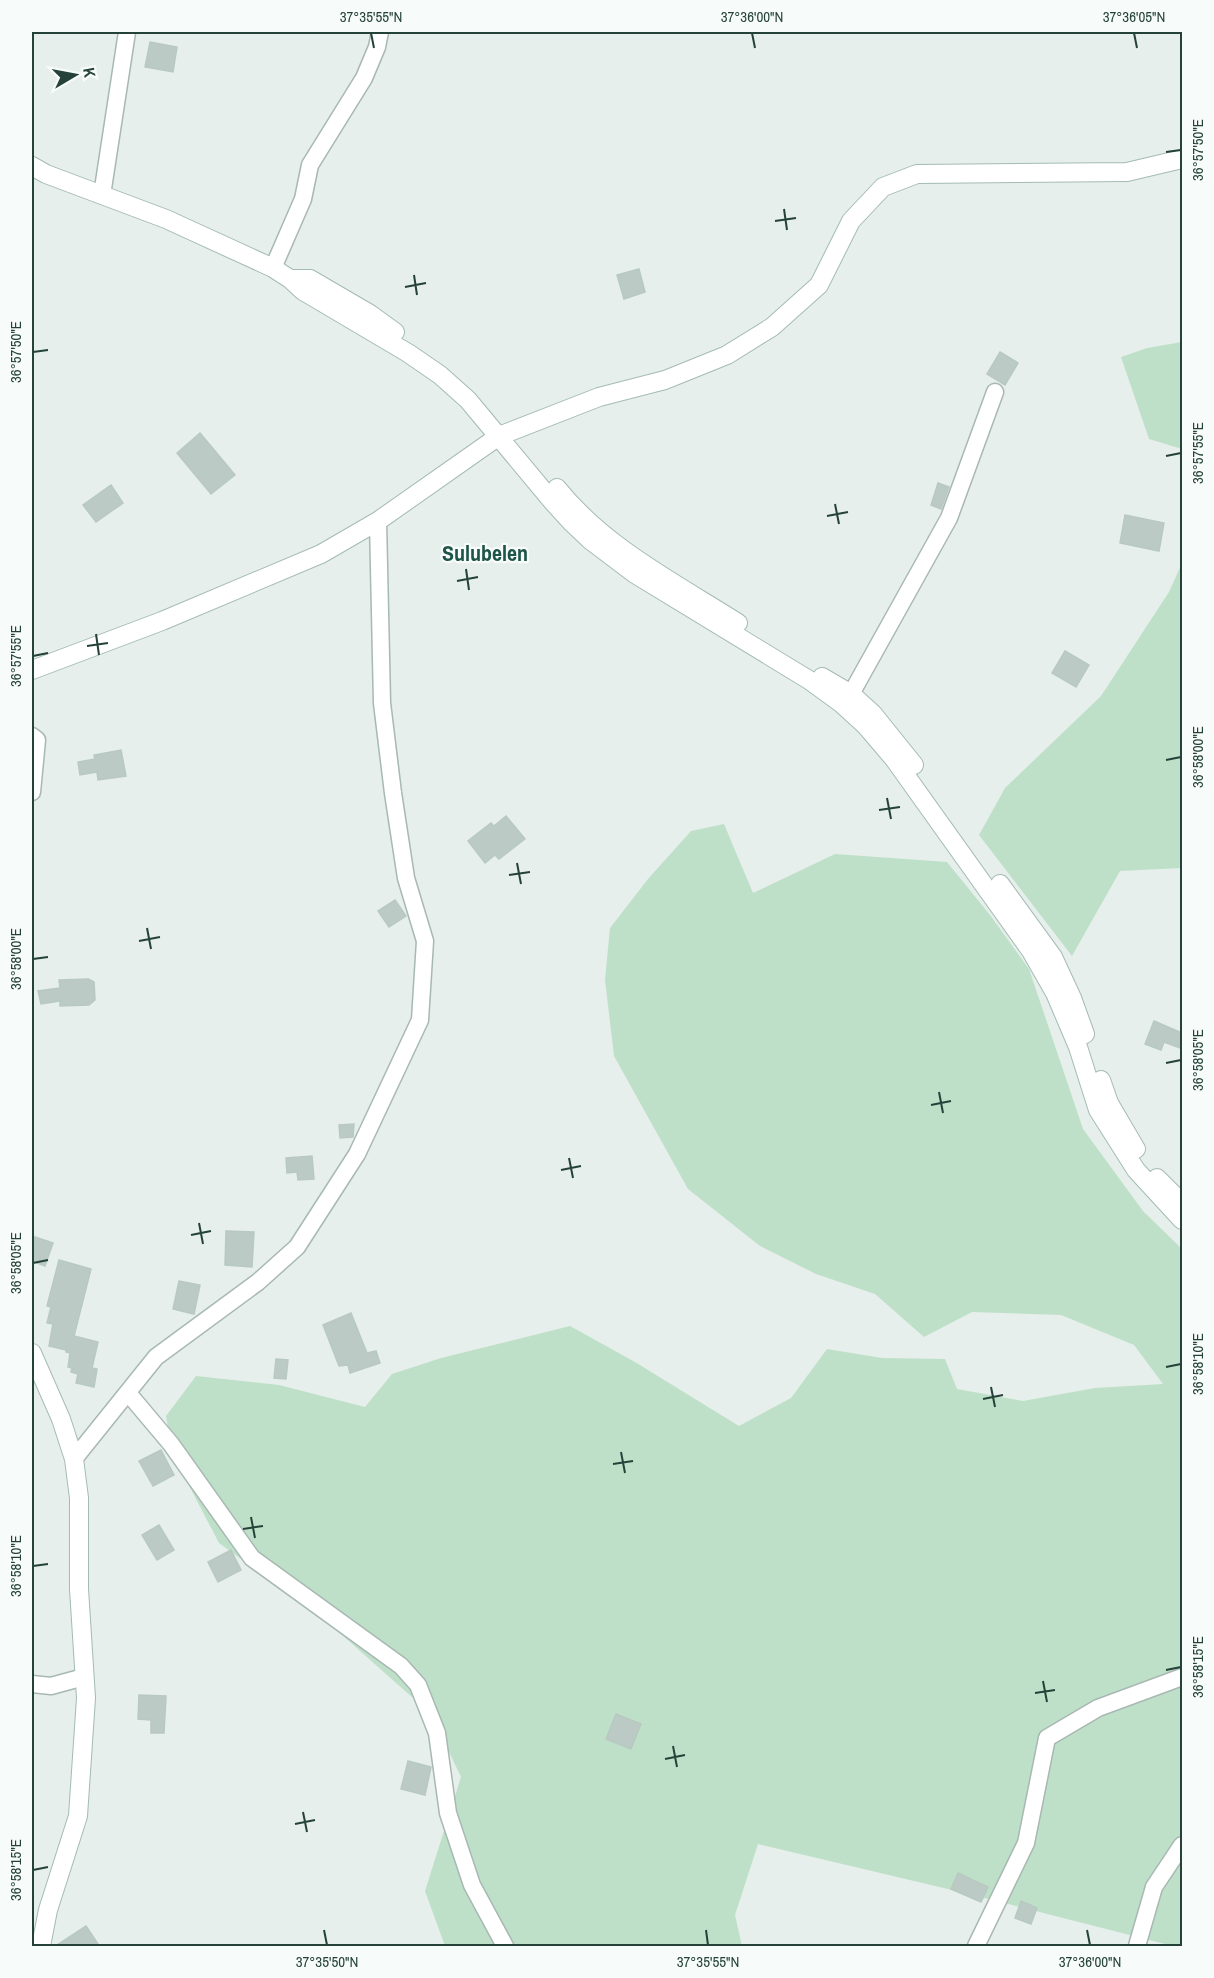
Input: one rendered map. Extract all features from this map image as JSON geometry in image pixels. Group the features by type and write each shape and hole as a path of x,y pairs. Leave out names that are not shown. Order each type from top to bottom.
{"main road":[{"path":"32,670 162,621 321,554 378,521 505,434 599,397 664,380 727,355 772,327 819,285 851,221 884,187 917,174 1127,172 1182,159"},
{"path":"32,166 46,174 166,219 273,268 303,291 408,353 440,375 468,400 505,434 563,496 626,553 851,694 873,714 897,743 1031,951 1055,993 1078,1047 1098,1110 1115,1139 1136,1170 1182,1220"},
{"path":"505,434 571,522 590,540 635,574 783,664 842,704 865,725 1053,957 1072,998 1109,1103 1150,1170 1182,1203"},
{"path":"32,1353 61,1419 74,1459 79,1498 79,1589 85,1720 78,1816 48,1910 41,1947"}],"street":[{"path":"102,195 127,32"},
{"path":"273,268 303,198 310,165 364,78 377,47 380,32"},
{"path":"851,694 949,518 996,392"},
{"path":"74,1459 156,1357 258,1282 297,1247 357,1154 420,1020 425,941 406,879 382,703 378,521"},
{"path":"32,736 37,740 32,792"},
{"path":"128,1393 171,1444 252,1558 401,1666 418,1685 437,1733 448,1813 472,1885 505,1947"},
{"path":"32,1684 51,1686 84,1677"},
{"path":"976,1947 1026,1843 1047,1738 1098,1708 1182,1677"},
{"path":"1137,1947 1154,1887 1182,1845"}],"green space":[{"path":"1182,342 1182,449 1149,439 1121,357 1147,348"},
{"path":"1182,563 1182,868 1120,871 1072,956 979,835 1005,788 1101,696 1169,592"},
{"path":"724,824 753,893 835,854 947,862 990,915 1029,969 1083,1129 1143,1211 1182,1249 1182,1946 1165,1946 1165,1944 969,1894 758,1844 735,1915 742,1946 445,1946 425,1891 461,1777 431,1714 323,1618 219,1543 173,1455 166,1416 196,1376 279,1385 365,1407 392,1374 441,1358 570,1326 635,1362 739,1426 791,1398 827,1349 882,1358 945,1359 957,1389 1023,1401 1095,1388 1163,1384 1134,1345 1061,1315 972,1312 924,1337 875,1294 816,1274 760,1246 688,1189 614,1056 605,980 610,928 648,879 691,831"}],"building":[{"path":"150,42 177,47 173,72 145,67"},
{"path":"639,269 645,292 624,299 617,275"},
{"path":"1000,352 1018,363 1005,385 987,374"},
{"path":"200,433 235,475 211,494 177,453"},
{"path":"938,483 949,487 941,509 931,505"},
{"path":"111,485 123,503 96,522 83,505"},
{"path":"1125,515 1164,523 1159,551 1120,543"},
{"path":"1065,651 1089,665 1076,687 1052,673"},
{"path":"121,750 126,776 98,780 97,772 80,775 78,762 95,759 94,755"},
{"path":"506,816 525,839 499,859 495,855 485,863 468,841 491,823 494,826"},
{"path":"395,900 406,916 389,927 378,911"},
{"path":"88,979 94,982 95,1000 89,1005 60,1006 60,1001 41,1004 38,991 60,988 59,980"},
{"path":"1154,1021 1182,1033 1180,1048 1164,1042 1161,1050 1145,1044"},
{"path":"354,1124 353,1137 340,1138 339,1125"},
{"path":"312,1156 314,1179 298,1180 297,1172 287,1173 286,1158"},
{"path":"226,1231 254,1232 252,1267 225,1265"},
{"path":"32,1236 53,1243 45,1266 32,1261"},
{"path":"59,1260 91,1269 74,1336 98,1342 92,1368 97,1369 94,1387 76,1383 78,1374 71,1372 72,1368 68,1367 70,1353 49,1346 53,1324 47,1323 51,1307 47,1306"},
{"path":"179,1281 200,1285 194,1314 173,1309"},
{"path":"351,1313 367,1353 376,1351 380,1363 350,1373 348,1365 339,1366 323,1325"},
{"path":"276,1359 288,1360 286,1379 274,1378"},
{"path":"161,1450 174,1475 153,1486 139,1461"},
{"path":"159,1525 174,1550 157,1560 142,1535"},
{"path":"231,1550 241,1570 218,1582 208,1562"},
{"path":"139,1695 166,1696 164,1733 151,1733 151,1720 138,1719"},
{"path":"616,1714 641,1724 631,1749 606,1739"},
{"path":"408,1761 431,1767 425,1795 401,1789"},
{"path":"958,1873 988,1887 981,1902 951,1889"},
{"path":"1021,1901 1037,1908 1031,1924 1015,1918"},
{"path":"86,1926 100,1947 54,1947"}],"district":[{"name":"Sulubelen","path":"485,553"}]}
